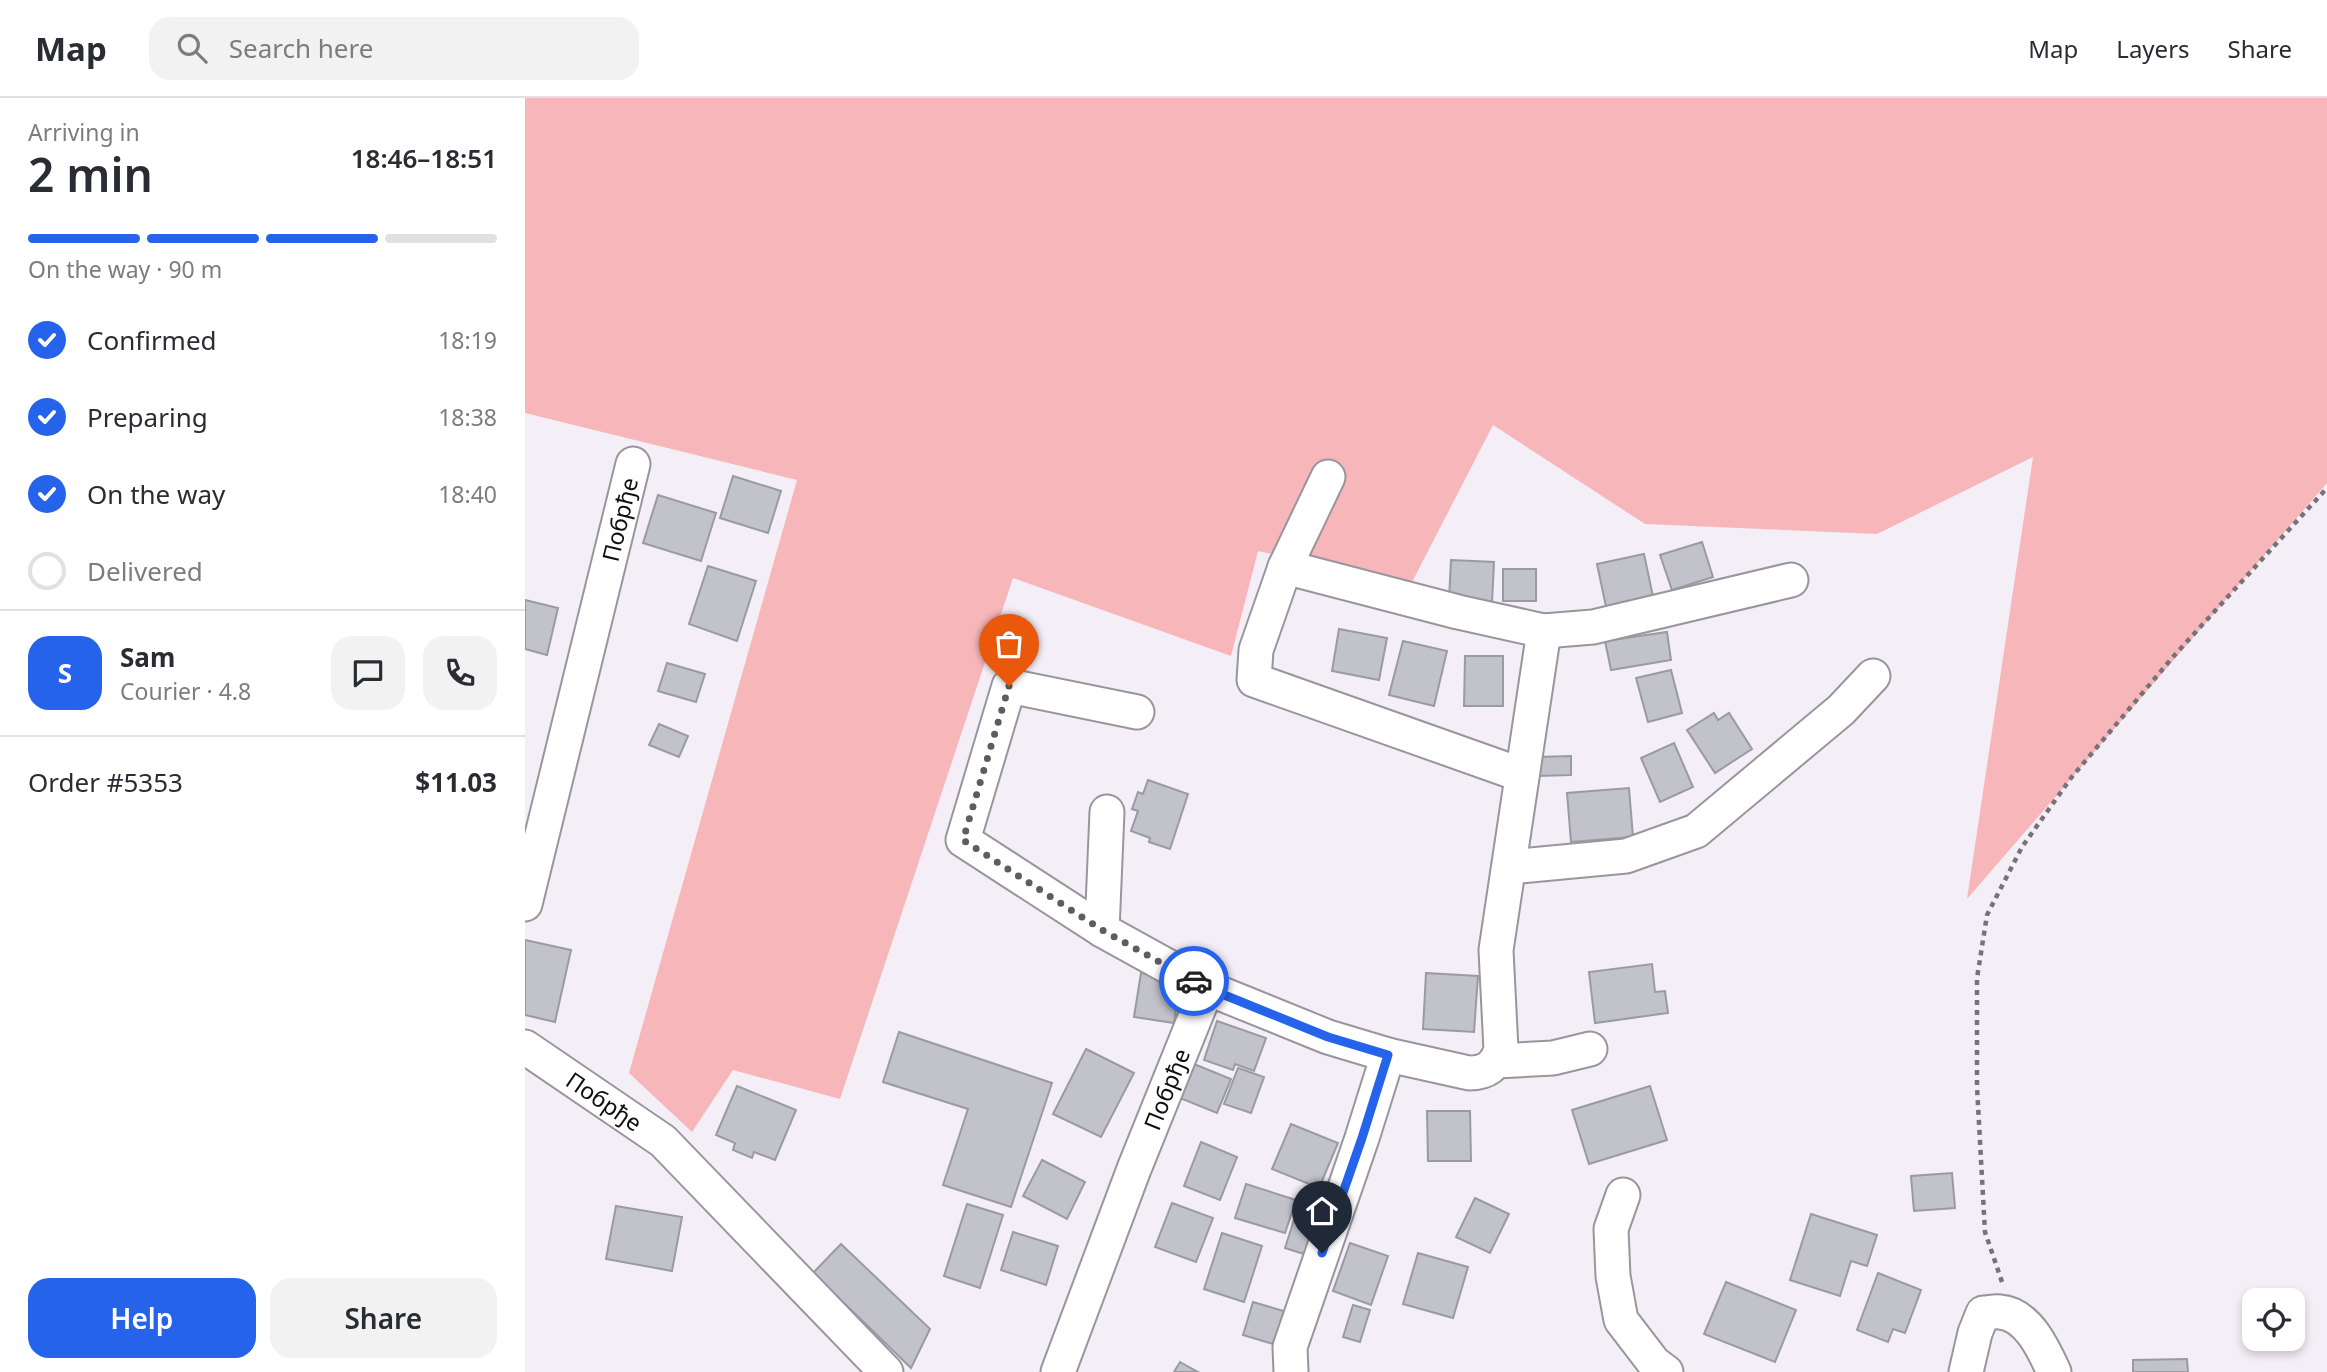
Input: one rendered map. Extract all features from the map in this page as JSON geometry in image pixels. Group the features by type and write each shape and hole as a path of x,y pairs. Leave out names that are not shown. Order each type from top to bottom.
{"street":[{"name":"Побрђе","path":"525,904 633,464"},
{"path":"1328,477 1285,567 1256,650 1254,680 1523,775"},
{"path":"1285,567 1458,612 1545,631 1593,627 1791,580"},
{"path":"1137,712 1009,686 963,840 1102,930 1207,988 1328,1037 1388,1055 1469,1073 1482,1073 1497,1061 1501,1050 1496,950 1545,631"},
{"path":"1509,867 1626,856 1696,831 1842,710 1873,676"},
{"path":"1102,930 1107,812"},
{"name":"Побрђе","path":"1058,1372 1133,1169 1207,988"},
{"name":"Побрђе","path":"525,1047 663,1142 886,1372"},
{"path":"1497,1061 1553,1058 1590,1049"},
{"path":"1291,1372 1290,1347 1388,1055"},
{"path":"1623,1195 1611,1229 1613,1276 1621,1320 1654,1363 1667,1372"},
{"path":"1966,1372 1975,1333 1983,1313 2003,1312 2024,1323 2045,1352 2054,1372"}],"path":[{"path":"2024,1323 2000,1278 1985,1232 1977,1087 1977,978 1987,915 2022,847 2071,778 2172,658 2327,488"}],"shaded area":[{"path":"525,98 2327,98 2327,483 1967,899 2033,457 1877,534 1645,524 1493,425 1410,586 1258,551 1231,656 1013,578 840,1099 733,1070 692,1132 629,1073 797,480 525,413"}],"building":[{"path":"733,476 781,491 768,533 720,518"},
{"path":"658,495 716,513 701,561 643,543"},
{"path":"1702,542 1713,577 1672,590 1660,555"},
{"path":"1644,554 1655,606 1608,616 1597,564"},
{"path":"1451,560 1494,562 1492,603 1449,601"},
{"path":"708,566 756,581 737,641 689,624"},
{"path":"1503,569 1536,569 1536,601 1503,601"},
{"path":"525,600 558,608 547,655 525,649"},
{"path":"1339,629 1387,638 1379,680 1332,671"},
{"path":"1667,632 1671,660 1611,670 1605,641"},
{"path":"1403,641 1447,651 1434,706 1389,695"},
{"path":"1465,656 1503,656 1503,706 1464,706"},
{"path":"667,663 705,674 696,702 658,691"},
{"path":"1671,670 1682,713 1648,722 1636,678"},
{"path":"1714,713 1718,720 1729,713 1752,749 1715,773 1687,730"},
{"path":"659,724 688,736 679,757 649,745"},
{"path":"1674,743 1693,787 1660,802 1641,758"},
{"path":"1571,756 1571,775 1537,776 1537,757"},
{"path":"1148,780 1188,794 1170,849 1149,842 1150,838 1131,831 1138,811 1132,809 1138,792 1143,794"},
{"path":"1629,788 1633,837 1571,842 1567,793"},
{"path":"525,940 571,950 555,1022 525,1015"},
{"path":"1652,964 1655,992 1665,991 1668,1013 1595,1023 1589,972"},
{"path":"1141,973 1181,979 1174,1023 1134,1017"},
{"path":"1426,973 1478,976 1474,1032 1423,1029"},
{"path":"1217,1021 1266,1038 1254,1071 1235,1064 1233,1070 1204,1060"},
{"path":"899,1032 1052,1083 1011,1207 943,1185 968,1109 883,1082"},
{"path":"1086,1049 1134,1073 1101,1137 1053,1114"},
{"path":"1189,1062 1231,1079 1217,1113 1175,1096"},
{"path":"1238,1068 1264,1077 1251,1113 1224,1104"},
{"path":"737,1086 796,1110 775,1160 754,1152 752,1158 733,1150 735,1143 716,1135"},
{"path":"1650,1086 1667,1140 1589,1164 1572,1110"},
{"path":"1427,1111 1470,1111 1471,1161 1428,1161"},
{"path":"1291,1124 1338,1143 1319,1188 1272,1169"},
{"path":"1201,1142 1237,1157 1220,1200 1184,1186"},
{"path":"1042,1160 1085,1182 1067,1219 1023,1196"},
{"path":"1952,1173 1955,1208 1914,1211 1911,1176"},
{"path":"1246,1184 1296,1200 1285,1233 1235,1218"},
{"path":"1475,1198 1509,1214 1490,1253 1456,1237"},
{"path":"1172,1203 1213,1218 1196,1262 1155,1247"},
{"path":"967,1204 1003,1215 980,1288 944,1276"},
{"path":"1299,1204 1321,1211 1307,1255 1285,1248"},
{"path":"616,1206 682,1217 672,1271 606,1259"},
{"path":"1811,1214 1877,1235 1867,1266 1851,1261 1840,1296 1790,1280"},
{"path":"1013,1232 1058,1246 1046,1285 1001,1270"},
{"path":"1222,1233 1262,1246 1244,1302 1204,1289"},
{"path":"1350,1243 1388,1256 1371,1305 1333,1291"},
{"path":"841,1244 930,1329 911,1368 813,1273"},
{"path":"1418,1253 1468,1267 1453,1318 1403,1304"},
{"path":"1878,1273 1921,1290 1905,1333 1893,1329 1888,1342 1857,1330"},
{"path":"1726,1282 1796,1310 1775,1362 1704,1334"},
{"path":"1253,1302 1290,1313 1280,1346 1243,1335"},
{"path":"1353,1305 1370,1310 1360,1342 1343,1337"},
{"path":"2187,1359 2188,1372 2133,1372 2133,1360"},
{"path":"1180,1362 1198,1372 1174,1372"}],"way so far":[{"path":"1009,686 963,840 1102,930 1194,981"}],"route":[{"path":"1194,981 1328,1037 1388,1055 1322,1253"}]}
